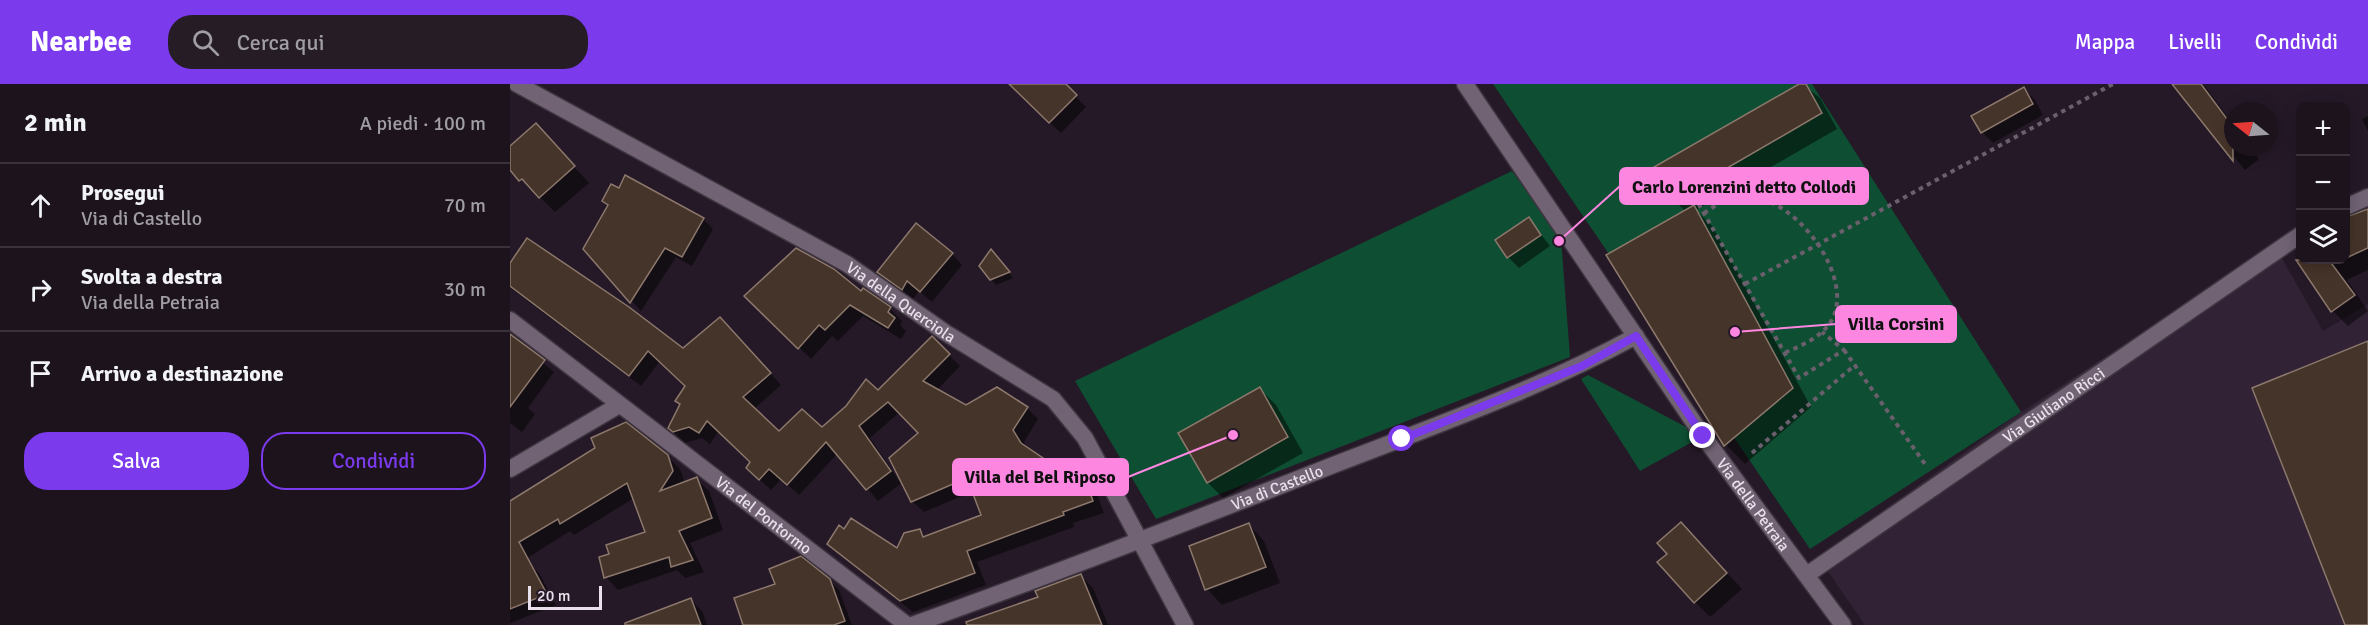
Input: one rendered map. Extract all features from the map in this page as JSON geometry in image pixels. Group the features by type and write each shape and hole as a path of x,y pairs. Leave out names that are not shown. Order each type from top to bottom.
{"street":[{"name":"Via della Querciola","path":"516,84 847,264 946,333 1053,399 1084,438 1138,542 1185,625"},
{"name":"Via della Petraia","path":"1464,84 1703,436 1808,574 1843,625"},
{"path":"2350,205 2368,197"},
{"name":"Via Giuliano Ricci","path":"1808,574 2296,238"},
{"name":"Via del Pontormo","path":"510,320 908,625"},
{"name":"Via di Castello","path":"912,625 1138,542 1582,366 1636,336"},
{"path":"510,469 620,405"}],"path":[{"path":"1745,284 2113,84"},
{"path":"1694,196 1799,378 1844,350"},
{"path":"1704,213 1728,198 1750,197 1774,203 1788,210 1818,244 1836,276 1836,306 1826,329 1784,353"},
{"path":"1822,332 1844,350 1925,464"},
{"path":"1752,453 1855,365"}],"shaded area":[{"path":"2275,246 2323,331 2368,304 2368,625 1865,625 1818,557 2021,412"}],"green space":[{"path":"1493,84 1812,84 2021,412 1810,549"},
{"path":"1512,171 1561,238 1570,357 1156,519 1075,381"},
{"path":"1588,375 1703,436 1640,471 1581,379"}],"building":[{"path":"1009,84 1066,84 1077,95 1049,123"},
{"path":"1799,84 1806,84 1822,113 1672,200 1654,167"},
{"path":"2172,84 2201,84 2224,115 2224,150"},
{"path":"2024,87 2033,104 1981,133 1971,116"},
{"path":"536,123 575,166 539,198 522,179 519,181 510,170 510,146"},
{"path":"625,175 704,218 682,257 665,248 630,303 583,249 608,205 602,201 611,184 619,188"},
{"path":"1694,205 1793,388 1724,446 1606,255"},
{"path":"2368,209 2368,248 2350,256 2350,216"},
{"path":"1529,217 1541,235 1507,258 1495,240"},
{"path":"916,223 953,253 920,292 907,281 902,290 877,272"},
{"path":"527,238 629,307 683,348 720,317 771,373 743,397 779,431 802,409 822,427 846,406 866,379 878,390 932,336 950,354 923,381 966,405 997,387 1028,407 1013,430 1021,443 1043,458 1048,474 1072,465 1076,475 1083,473 1093,501 1063,512 1064,515 967,551 975,573 900,601 827,544 839,525 844,529 851,518 897,548 904,533 920,529 923,537 981,515 967,478 911,502 889,458 918,433 888,402 859,426 891,471 866,490 826,442 787,485 769,469 759,480 746,468 750,462 707,421 699,433 689,427 673,432 668,428 680,404 675,401 685,386 648,351 629,376 510,286 510,263"},
{"path":"796,248 834,269 861,291 863,288 891,307 888,312 895,318 888,328 850,305 825,330 819,325 798,349 744,296"},
{"path":"991,249 1010,272 990,280 979,266"},
{"path":"2299,264 2332,264 2355,295 2331,312"},
{"path":"510,334 545,360 510,407"},
{"path":"2368,341 2368,625 2345,625 2252,388"},
{"path":"1260,387 1288,437 1207,483 1178,433"},
{"path":"626,422 668,455 673,471 660,491 697,477 712,518 679,531 693,560 671,567 669,557 604,578 599,557 609,554 606,545 645,532 627,483 560,524 558,519 519,542 547,594 510,609 510,501 595,448 591,438"},
{"path":"1681,522 1727,573 1694,603 1657,562 1667,554 1657,543"},
{"path":"1249,523 1266,567 1205,590 1189,546"},
{"path":"801,556 830,579 845,621 834,625 743,625 734,598 775,584 769,569"},
{"path":"1081,574 1102,625 967,625 966,622 1038,597 1035,591"},
{"path":"691,598 701,625 625,625 625,623"}],"place":[{"name":"Carlo Lorenzini detto Collodi","path":"1559,241"},
{"name":"Villa Corsini","path":"1735,332"},
{"name":"Villa del Bel Riposo","path":"1233,435"}],"route":[{"path":"1402,439 1582,366 1636,336 1703,436"}]}
